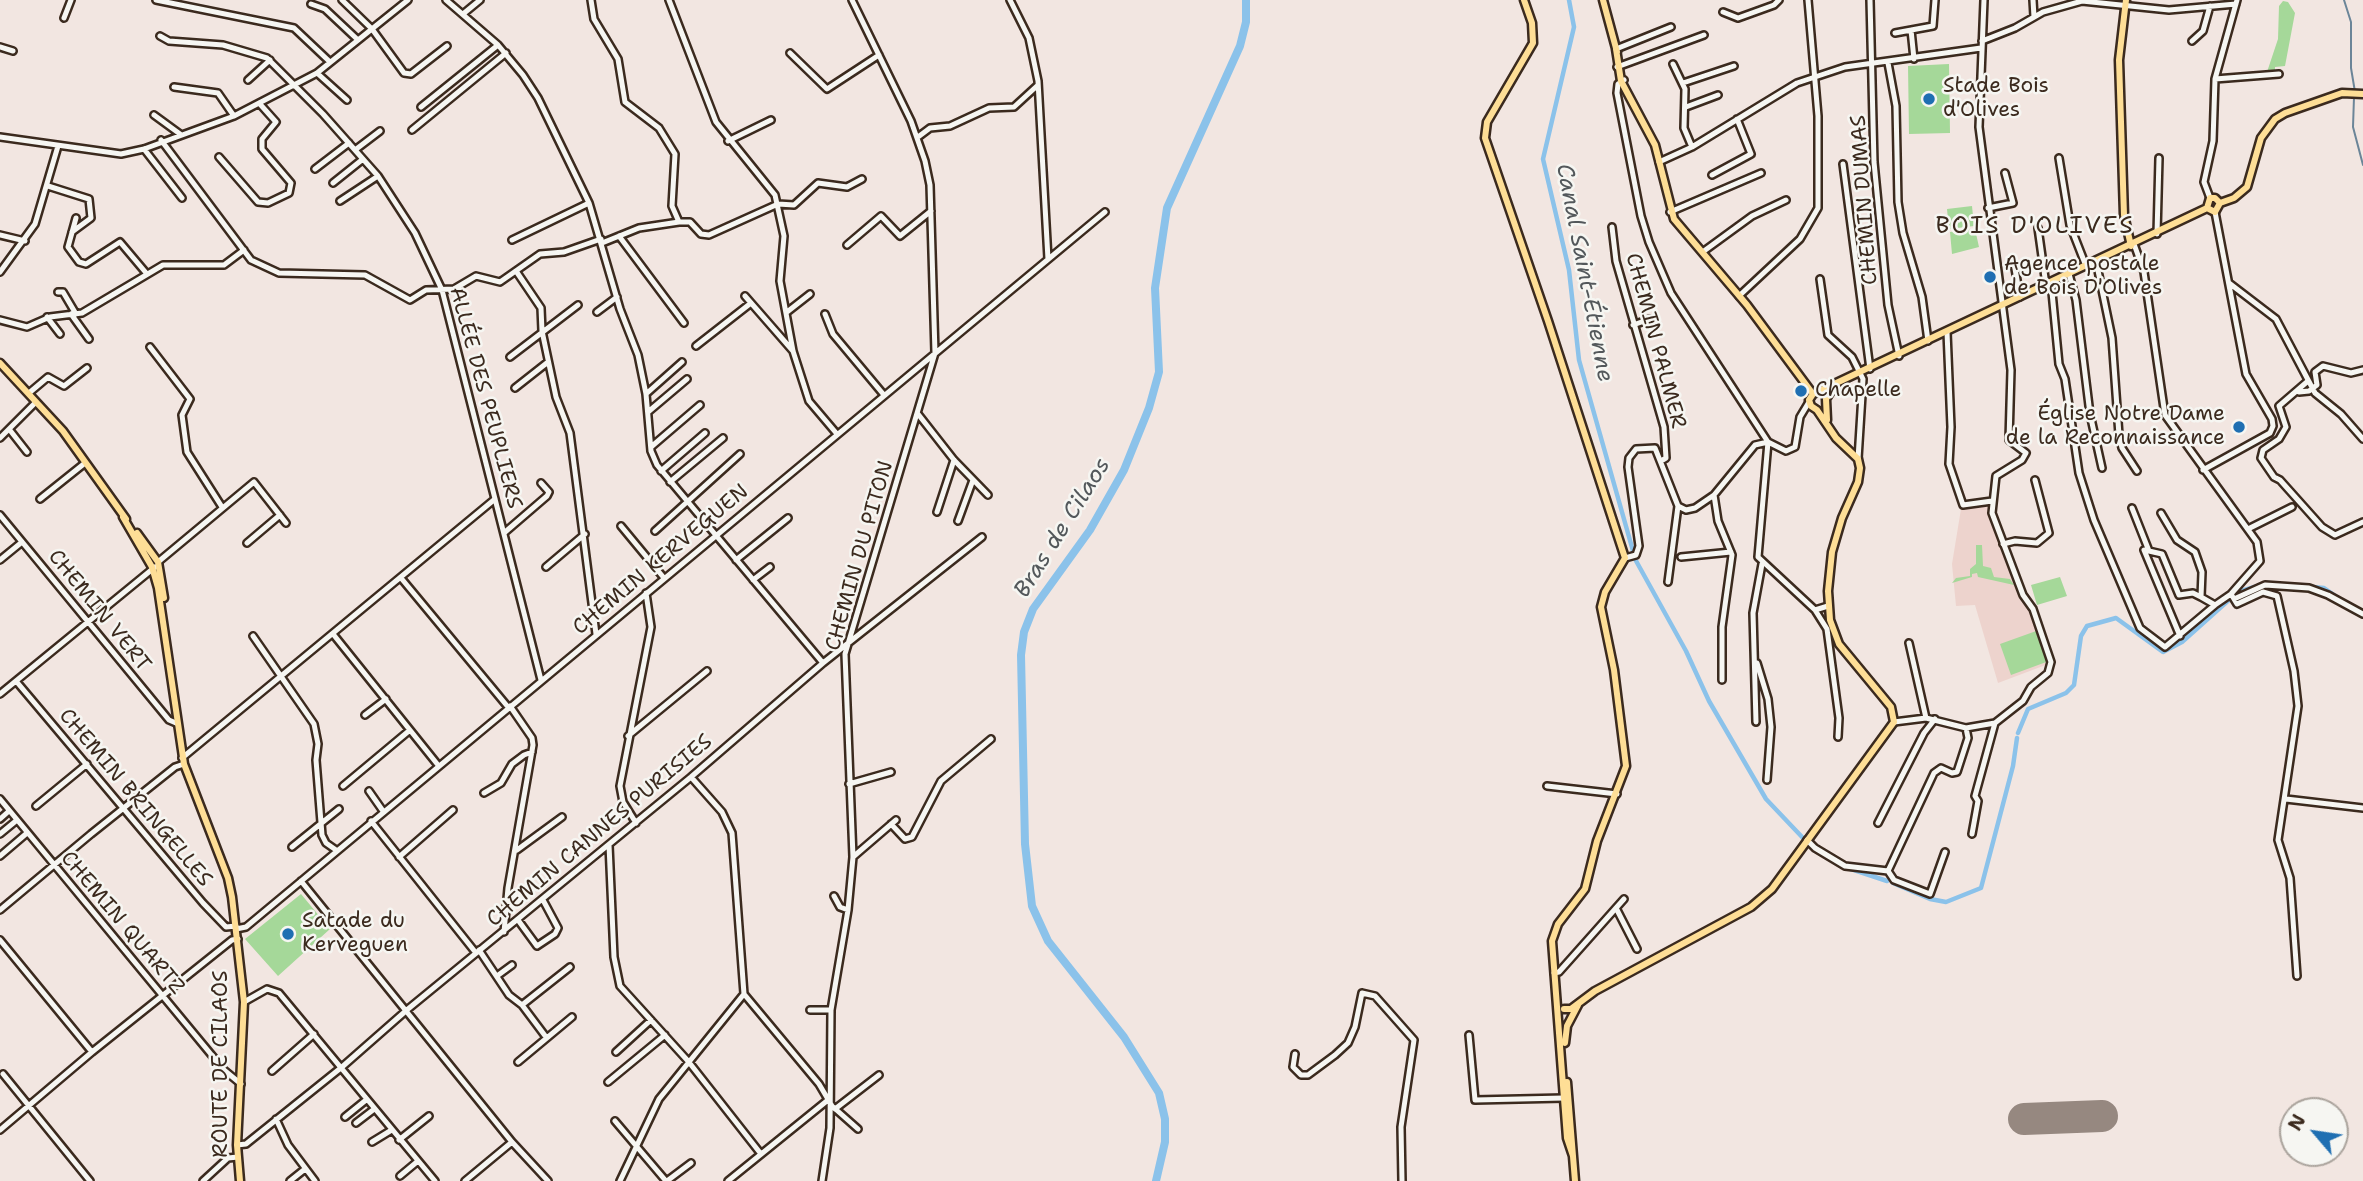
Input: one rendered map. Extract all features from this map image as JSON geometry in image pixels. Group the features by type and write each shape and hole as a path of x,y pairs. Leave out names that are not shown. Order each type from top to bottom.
{"main road":[{"path":"1524,0 1532,23 1533,43 1487,122 1485,138 1557,345 1625,558 1605,592 1601,607 1626,750 1626,766 1597,842 1585,889 1555,930 1552,948 1558,1014 1564,1024 1575,1181"},
{"path":"1558,1014 1569,1011 1595,991 1751,907 1784,876 1807,840 1894,722 1891,707 1839,644 1828,606 1832,552 1842,518 1858,482 1858,459 1836,438 1817,402 1672,211 1652,136 1623,80 1604,0"},
{"path":"2126,3 2119,60 2124,215 2133,245"},
{"path":"2207,208 2215,212 2220,203 2234,198 2247,187 2261,138 2275,119 2342,93 2361,93"},
{"path":"1817,402 1834,386 2207,208 2210,198 2215,198 2220,203"},
{"name":"ROUTE DE CILAOS","path":"0,363 63,431 157,565 183,761 228,878 236,928 244,1002 237,1145 240,1181"},
{"path":"1557,1001 1569,1011"},
{"path":"1569,1011 1564,1024 1564,1098 1567,1138 1573,1156"}],"street":[{"path":"64,18 71,0"},
{"path":"156,0 288,26 300,33 330,62"},
{"path":"342,0 372,29 407,74 447,46"},
{"path":"0,137 121,154 144,149 162,140 234,116 317,72 408,0"},
{"path":"446,0 506,53 538,98 589,203 617,297 638,355 646,394 651,447 661,471 823,663"},
{"path":"463,14 480,0"},
{"path":"591,0 594,19 618,59 625,102 659,128 675,154 672,206 679,222"},
{"path":"669,0 710,111 728,141 771,187 778,204 784,236 780,281 793,351 809,401 837,433"},
{"name":"CHEMIN DU PITON","path":"822,1181 830,1128 828,1100 831,1010 848,910 853,857 847,645 935,353 929,174 918,138 852,0"},
{"path":"1010,0 1029,38 1038,85 1048,259"},
{"path":"1723,12 1738,18 1774,5 1779,0"},
{"path":"1739,296 1793,246 1816,214 1819,197 1816,77 1808,0"},
{"name":"CHEMIN DUMAS","path":"1870,0 1874,64 1874,162 1888,305 1899,356"},
{"path":"1895,33 1931,27 1936,16 1935,0"},
{"path":"1894,722 1926,718 1965,728 1994,723 2048,673 2051,662 2033,608 2023,595 1993,520 1992,501 1996,476 2022,460 2026,453 2009,440 2011,370 2000,307 1978,110 1984,0"},
{"path":"2033,0 2034,17"},
{"path":"2164,0 2164,10"},
{"path":"1982,41 2009,31 2066,2 2126,3 2164,10 2236,2 2214,79 2213,141 2204,182 2210,198"},
{"path":"311,4 325,9 358,40"},
{"path":"2192,41 2203,31 2210,6"},
{"path":"1616,50 1671,27"},
{"path":"1910,30 1914,59"},
{"path":"1619,67 1704,35"},
{"path":"160,36 169,41 223,45 258,53 270,60 248,80"},
{"path":"421,107 498,45"},
{"path":"0,47 13,51"},
{"path":"1659,162 1692,147 1785,89 1816,77 1845,67 1981,48"},
{"path":"412,130 506,53"},
{"path":"790,53 827,89 879,55"},
{"name":"ALLÉE DES PEUPLIERS","path":"270,60 379,176 415,233 442,289 541,680"},
{"path":"1888,63 1896,106 1899,202 1903,233 1918,279 1928,341"},
{"path":"1673,64 1683,83 1686,107 1684,128 1692,147"},
{"path":"1683,83 1734,66"},
{"path":"317,72 347,100"},
{"path":"2214,79 2279,74"},
{"path":"460,76 467,85"},
{"path":"1623,80 1617,89 1628,157 1649,242 1671,293 1768,442 1786,451 1792,450 1798,442 1802,413 1817,402"},
{"path":"918,138 930,128 950,126 989,108 1014,107 1038,85"},
{"path":"174,87 218,93 234,116"},
{"path":"1686,107 1718,95"},
{"path":"428,101 436,111"},
{"path":"219,157 258,202 268,202 289,194 291,183 262,149 262,139 276,122 259,103"},
{"path":"154,114 180,134"},
{"path":"1712,175 1751,154 1737,119"},
{"path":"728,141 771,120"},
{"path":"355,150 380,131"},
{"path":"162,140 251,260 270,271 365,275 406,300 426,290 454,289 476,276 500,282 540,254 564,252 639,228 679,222 694,225 706,236 778,204 793,205 818,183 846,187 862,179"},
{"path":"316,169 349,143"},
{"path":"0,272 35,224 58,146"},
{"path":"144,149 182,198"},
{"path":"2059,158 2070,225 2086,266"},
{"path":"2157,233 2159,158"},
{"path":"333,183 363,159"},
{"path":"1843,164 1870,369"},
{"path":"1672,211 1761,173"},
{"path":"1988,208 2013,203 2005,173"},
{"path":"340,201 379,176"},
{"path":"48,186 89,199 92,218 71,233"},
{"path":"1704,251 1752,216 1786,200"},
{"path":"512,240 589,203"},
{"path":"847,245 881,216 900,236 931,211"},
{"name":"CHEMIN KERVEGUEN","path":"236,928 246,927 1105,212"},
{"path":"2203,470 2270,433 2273,426 2272,419 2246,374 2215,212"},
{"path":"76,218 69,251 81,264 120,242 147,274"},
{"name":"CHEMIN PALMER","path":"1612,227 1616,261 1664,427 1666,458 1661,461"},
{"path":"2038,228 2077,463 2094,520 2140,628 2165,647 2215,605 2265,585 2309,588 2328,594 2363,614"},
{"path":"0,235 25,241"},
{"path":"619,236 684,323"},
{"path":"2133,245 2144,272 2163,408 2172,428 2260,548 2260,561 2232,596"},
{"path":"0,320 27,327 47,317 87,311 169,263 224,265 244,250"},
{"path":"2096,261 2112,338 2119,435 2122,448 2137,471"},
{"path":"2014,263 2020,297"},
{"path":"516,271 541,308 542,331 556,397 570,433 596,634"},
{"path":"2069,274 2076,300 2090,415 2102,468"},
{"path":"1820,279 1828,335 1852,357 1863,379 1858,459"},
{"path":"2229,283 2276,319 2312,388 2363,439"},
{"path":"58,292 63,292 89,339"},
{"path":"787,312 810,294"},
{"path":"745,296 793,351"},
{"path":"597,312 617,297"},
{"path":"696,346 751,303"},
{"path":"510,356 578,305"},
{"path":"825,314 827,326 884,395"},
{"path":"47,317 60,334"},
{"path":"1633,324 1650,320"},
{"path":"1947,332 1951,428 1949,464 1963,505 1992,501"},
{"path":"150,347 190,399 182,415 187,452 222,507"},
{"path":"515,388 548,362"},
{"path":"646,394 682,362"},
{"path":"2299,392 2318,385 2315,372 2323,366 2351,373 2363,370"},
{"path":"29,393 49,376 64,386 87,368"},
{"path":"648,412 687,379"},
{"path":"2308,381 2299,392 2279,406 2286,427 2278,439 2263,450 2261,458 2268,471 2330,532 2339,536 2363,522"},
{"path":"0,438 36,401"},
{"path":"651,447 700,405"},
{"path":"918,414 954,460 988,495"},
{"path":"9,429 27,452"},
{"path":"661,471 705,433"},
{"path":"670,482 723,438"},
{"path":"1678,506 1686,510 1695,509 1714,495 1750,449 1768,442"},
{"path":"1768,442 1757,554 1762,564 1815,610 1827,629 1839,718 1838,737"},
{"path":"1625,558 1636,555 1639,546 1629,477 1629,458 1636,449 1650,446 1661,461 1678,506 1668,582"},
{"path":"655,531 740,454"},
{"path":"937,512 954,460"},
{"path":"40,499 85,463"},
{"path":"958,521 972,480"},
{"path":"2003,544 2015,541 2037,543 2048,535 2035,480"},
{"path":"0,694 254,482 286,523"},
{"path":"504,533 547,496 549,492 541,483"},
{"path":"1714,495 1718,521 1731,552 1722,626 1722,680"},
{"path":"0,910 183,761 495,499"},
{"path":"2248,529 2292,507"},
{"path":"2132,508 2149,551 2162,554 2179,595 2182,597 2193,593 2215,605"},
{"path":"2161,513 2176,540 2193,549 2199,560 2202,597"},
{"name":"CHEMIN VERT","path":"0,515 169,720 176,723"},
{"path":"247,543 280,515"},
{"path":"736,560 788,518"},
{"path":"621,526 664,578"},
{"path":"546,567 585,534"},
{"name":"CHEMIN CANNES PURISIES","path":"237,1145 246,1144 342,1067 408,1009 691,778 823,663 982,537"},
{"path":"0,560 22,542"},
{"path":"2144,550 2180,636"},
{"path":"1681,557 1731,552"},
{"path":"1756,722 1755,596 1762,564"},
{"path":"753,580 770,567"},
{"path":"401,578 509,706 531,737 532,752 517,850 508,888 504,932"},
{"path":"2232,596 2239,604 2263,592 2270,593 2280,602 2298,706 2278,839 2290,878 2297,976"},
{"path":"636,823 620,794 628,736 651,627 651,609 646,593"},
{"path":"1815,610 1828,606"},
{"path":"333,634 438,765"},
{"path":"253,636 282,676 317,733 316,760 321,823 324,841 336,850"},
{"path":"1909,643 1926,718"},
{"path":"1754,655 1770,714 1772,741 1767,780"},
{"path":"628,736 707,671"},
{"name":"CHEMIN BRINGELLES","path":"16,681 203,903 226,927 236,928"},
{"path":"365,715 386,699"},
{"path":"1878,823 1924,733 1935,719"},
{"path":"1972,834 1978,802 1975,796 1994,723"},
{"path":"1888,871 1934,773 1941,768 1952,773 1957,772 1968,738 1965,728"},
{"path":"343,786 410,730"},
{"path":"853,857 893,822 905,839 912,838 941,780 991,739"},
{"path":"484,793 501,783 513,764 532,752"},
{"path":"36,806 87,764"},
{"path":"849,784 891,772"},
{"path":"691,778 722,812 732,834 744,994 819,1084 835,1109 858,1129"},
{"path":"1546,786 1617,794"},
{"path":"369,791 383,811"},
{"name":"CHEMIN QUARTZ","path":"0,799 224,1070 241,1084"},
{"path":"2286,799 2363,808"},
{"path":"292,848 339,809"},
{"path":"399,857 453,810"},
{"path":"0,819 9,811"},
{"path":"517,850 562,817"},
{"path":"0,834 17,820"},
{"path":"371,821 497,976 509,995 522,1005 546,1037"},
{"path":"0,856 27,833"},
{"path":"1807,840 1845,866 1888,871 1895,880 1930,894 1945,852"},
{"path":"609,845 617,978 624,992 688,1060 761,1154"},
{"path":"301,881 408,1009 512,1142 548,1181"},
{"path":"834,896 840,907 848,910"},
{"path":"1554,974 1559,972 1624,899"},
{"path":"518,920 537,946 555,934 558,928 542,900"},
{"path":"1616,908 1637,949"},
{"path":"0,1130 92,1052 237,939"},
{"path":"0,940 92,1052"},
{"path":"497,976 512,965"},
{"path":"522,1005 570,967"},
{"path":"244,1002 267,989 274,989 342,1067 390,1131 435,1181"},
{"path":"1295,1054 1293,1067 1301,1074 1308,1075 1335,1055 1348,1043 1355,1027 1362,993 1375,996 1414,1040 1401,1127 1402,1181"},
{"path":"620,1181 636,1141 659,1099 744,994"},
{"path":"810,1010 831,1010"},
{"path":"518,1062 572,1017"},
{"path":"616,1052 651,1020"},
{"path":"272,1071 314,1034"},
{"path":"608,1082 665,1035"},
{"path":"1469,1035 1475,1100 1564,1098"},
{"path":"3,1074 90,1181"},
{"path":"835,1109 879,1075"},
{"path":"345,1117 366,1100"},
{"path":"728,1181 828,1100"},
{"path":"356,1124 373,1110"},
{"path":"399,1140 429,1115"},
{"path":"276,1119 313,1181"},
{"path":"615,1121 636,1141 667,1181 691,1163"},
{"path":"372,1142 390,1131"},
{"path":"466,1181 512,1142"},
{"path":"203,1181 228,1158 238,1157"},
{"path":"400,1177 418,1161"},
{"path":"290,1181 305,1169"}],"shaded area":[{"path":"1988,505 2051,663 1998,683 1975,605 1956,606 1952,564 1961,509"}],"green space":[{"path":"2283,1 2288,2 2295,13 2285,66 2275,67 2275,72 2267,72 2278,39 2279,6"},
{"name":"Stade Bois d'Olives","path":"1949,64 1950,133 1909,134 1908,66"},
{"path":"1972,206 1974,226 1949,229 1947,209"},
{"path":"1975,229 1979,247 1952,254 1950,232"},
{"path":"1976,545 1982,545 1983,566 1991,568 1994,577 2010,579 2014,585 1978,577 1977,573 1972,574 1972,577 1952,583 1956,578 1970,576 1970,569 1976,564"},
{"path":"2060,577 2067,596 2037,605 2031,585"},
{"path":"2039,630 2049,661 2011,675 2000,644"},
{"name":"Satade du Kerveguen","path":"301,894 330,929 278,976 245,939"}],"waterway":[{"name":"Bras de Cilaos","path":"1156,1181 1165,1142 1165,1119 1159,1093 1124,1037 1048,941 1032,906 1025,844 1021,655 1024,632 1033,609 1090,530 1124,470 1149,408 1159,372 1155,288 1167,208 1240,46 1246,22 1246,0"},
{"name":"Canal Saint-Étienne","path":"1569,0 1574,27 1543,159 1569,270 1579,360 1633,551"},
{"path":"2344,0 2351,22 2351,68 2355,92"},
{"path":"2354,97 2353,127 2363,165"},
{"name":"Canal Saint-Étienne","path":"1635,559 1686,651 1709,701 1766,799 1803,838"},
{"name":"Canal Saint-Étienne","path":"2267,583 2324,588 2344,602"},
{"name":"Canal Saint-Étienne","path":"2241,591 2258,586"},
{"name":"Canal Saint-Étienne","path":"2018,733 2028,709 2066,693 2074,685 2081,636 2087,626 2116,618 2163,652 2182,642 2230,599"},
{"name":"Canal Saint-Étienne","path":"1893,883 1930,899 1946,902 1981,888 2013,766 2017,738"},
{"name":"Canal Saint-Étienne","path":"1814,850 1840,865"},
{"name":"Canal Saint-Étienne","path":"1848,868 1887,881"}],"runway":[{"path":"2024,1119 2102,1116"}],"place":[{"name":"Stade Bois d'Olives","path":"1929,99"},
{"name":"Agence postale de Bois D'Olives","path":"1990,277"},
{"name":"Chapelle","path":"1801,391"},
{"name":"Église Notre Dame de la Reconnaissance","path":"2239,427"},
{"name":"Satade du Kerveguen","path":"288,934"}],"district":[{"name":"BOIS D'OLIVES","path":"2035,227"}]}
